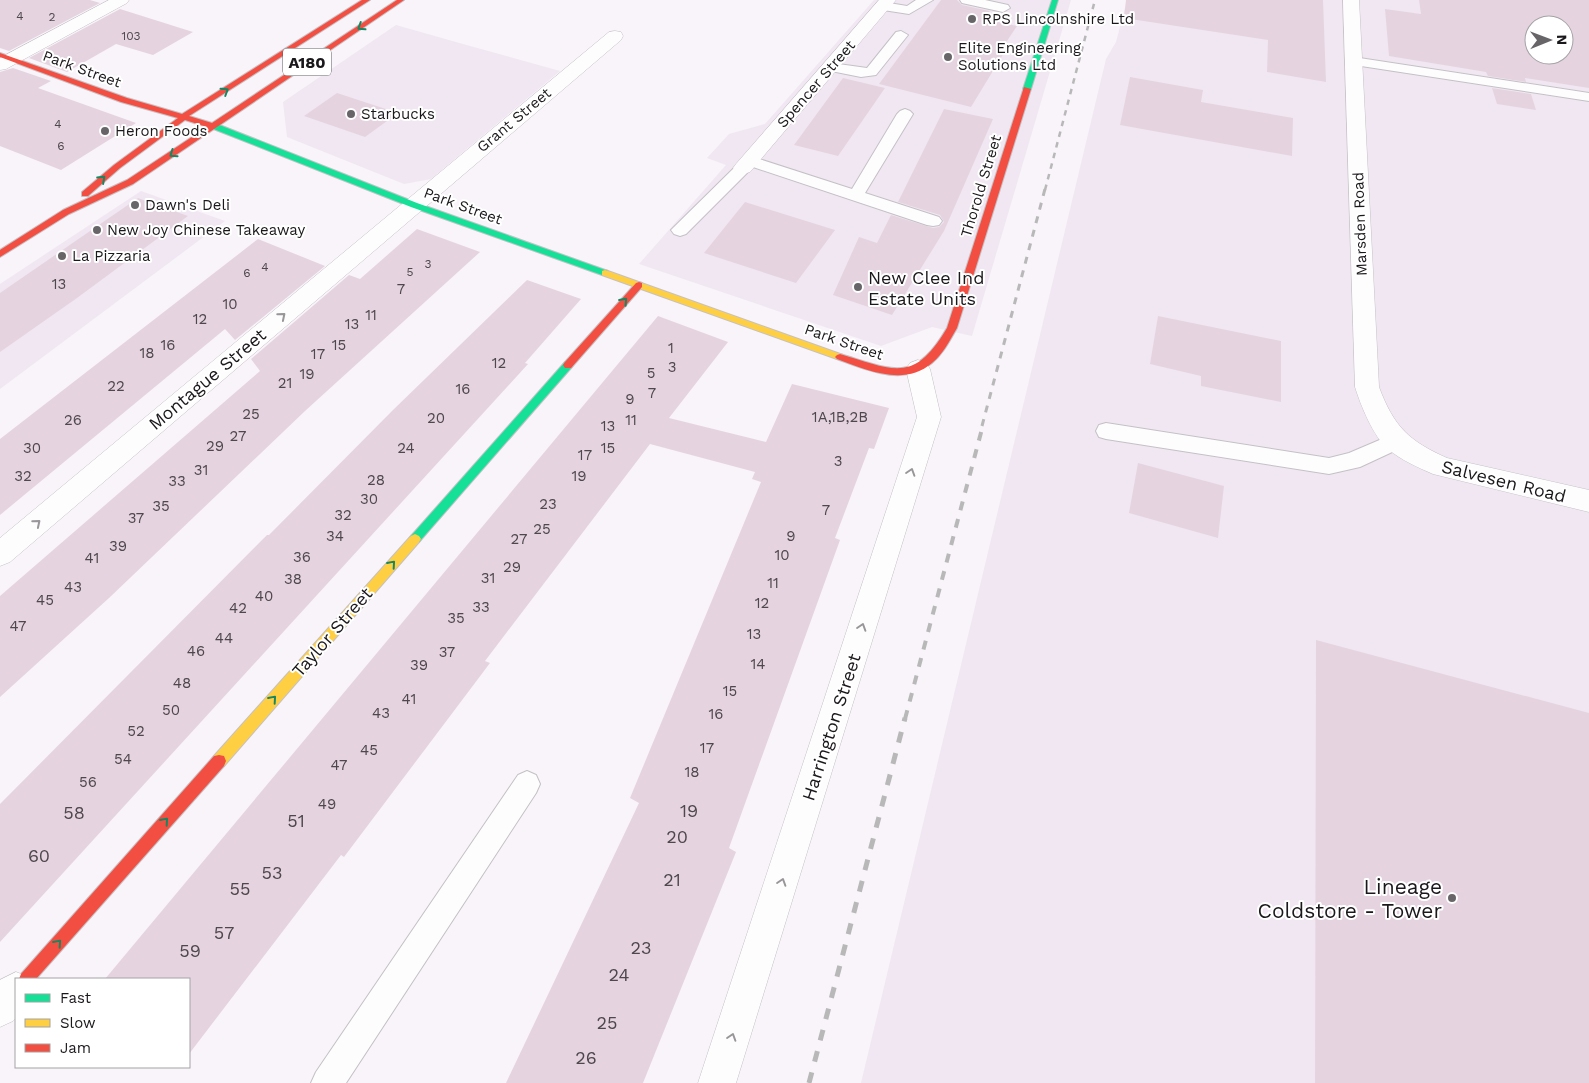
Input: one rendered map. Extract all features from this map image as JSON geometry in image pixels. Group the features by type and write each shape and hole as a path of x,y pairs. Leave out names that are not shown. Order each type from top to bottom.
{"street":[{"path":"3,60 121,0"},
{"name":"A180","path":"66,212 107,174 184,117 367,0"},
{"name":"A180","path":"0,254 66,212 130,182 401,0"},
{"name":"Thorold Street","path":"918,369 934,359 944,347 952,328 1055,0"},
{"name":"Marsden Road","path":"1350,0 1367,387 1375,410 1396,441"},
{"name":"Spencer Street","path":"747,165 886,3"},
{"name":"Grant Street","path":"414,205 615,36"},
{"name":"Park Street","path":"3,60 124,100 214,126 414,205 871,368 903,373 918,369"},
{"name":"Montague Street","path":"0,554 414,205"},
{"name":"Taylor Street","path":"27,978 639,285"},
{"name":"Harrington Street","path":"717,1083 929,418 918,369"},
{"name":"Salvesen Road","path":"1396,441 1418,456 1442,467 1589,501"},
{"path":"0,1008 15,991"}],"lane":[{"path":"886,3 909,10 926,0"},
{"path":"966,0 1003,8"},
{"path":"831,67 860,73 871,72 900,35"},
{"path":"1353,61 1589,97"},
{"path":"856,195 905,114"},
{"path":"680,230 747,165 856,195 934,221"},
{"path":"1106,431 1329,466 1353,461 1396,441"},
{"path":"327,1083 527,784"}],"shaded area":[{"path":"874,0 1071,0 972,336 932,327 881,346 639,264 726,165 707,158 729,134 765,124"},
{"path":"1127,0 1589,0 1589,1083 861,1083 1106,59 1116,42"},
{"path":"396,25 560,71 431,179 404,184 287,137 283,102"},
{"path":"141,191 225,221 0,389 0,284"}],"building":[{"path":"0,0 90,0 100,3 9,51 0,48"},
{"path":"941,0 957,0 962,5 990,11 984,19 1017,26 1003,47 1007,48 971,107 879,84"},
{"path":"1126,0 1323,0 1326,82 1267,72 1268,40 1124,18"},
{"path":"1419,0 1589,0 1589,88 1525,78 1526,82 1488,76 1486,72 1389,56 1385,9 1421,14"},
{"path":"120,9 193,32 153,55 116,44 67,72 29,58"},
{"path":"13,68 51,81 38,88 136,123 61,170 0,146 0,72"},
{"path":"1130,77 1203,90 1201,102 1293,118 1292,156 1120,125"},
{"path":"843,78 885,88 838,156 794,145"},
{"path":"1492,88 1531,94 1536,110 1497,104"},
{"name":"Starbucks","path":"337,93 398,113 365,137 304,116"},
{"path":"944,109 993,119 944,231 892,315 833,295 859,237 877,243 891,215 933,228 939,227 944,222 940,215 898,202"},
{"path":"138,198 188,216 0,352 0,293"},
{"path":"745,202 835,230 796,283 704,253"},
{"path":"417,229 480,252 305,411 109,598 0,697 0,596 260,371 251,359 349,275 360,279"},
{"path":"258,239 325,266 235,340 225,329 0,515 0,439"},
{"path":"527,280 581,299 525,363 528,364 0,942 0,804 267,535"},
{"path":"658,316 728,342 669,418 766,442 792,384 889,408 874,449 869,448 835,538 840,540 729,848 736,852 643,1083 506,1083 639,803 630,798 761,482 752,479 755,472 650,444 485,661 490,663 344,857 341,855 190,1053 190,978 106,978"},
{"path":"1158,316 1281,341 1281,402 1201,386 1201,376 1150,364"},
{"path":"1138,463 1224,486 1218,538 1129,513"},
{"name":"Lineage Coldstore - Tower","path":"1316,640 1589,713 1589,1083 1315,1083"}],"railway":[{"path":"1045,190 1095,0"},
{"path":"982,426 1045,189"},
{"path":"905,719 983,425"},
{"path":"809,1083 905,718"}],"traffic: fast":[{"path":"1027,89 1055,0"},
{"path":"214,126 414,205 605,273"},
{"path":"415,539 568,365"}],"traffic: slow":[{"path":"605,273 840,357"},
{"path":"219,761 415,539"}],"traffic: jam":[{"path":"85,194 117,166 186,115 367,0"},
{"path":"0,254 66,212 130,182 401,0"},
{"path":"0,55 124,100 214,126"},
{"path":"840,357 876,369 905,372 917,368 929,360 941,347 952,328 1027,89"},
{"path":"568,365 639,285"},
{"path":"27,978 219,761"}],"place":[{"name":"RPS Lincolnshire Ltd","path":"972,19"},
{"name":"Elite Engineering Solutions Ltd","path":"948,57"},
{"name":"Starbucks","path":"351,114"},
{"name":"Heron Foods","path":"105,131"},
{"name":"Dawn's Deli","path":"135,205"},
{"name":"New Joy Chinese Takeaway","path":"97,230"},
{"name":"La Pizzaria","path":"62,256"},
{"name":"New Clee Ind Estate Units","path":"858,287"},
{"name":"Lineage Coldstore - Tower","path":"1452,898"}]}
